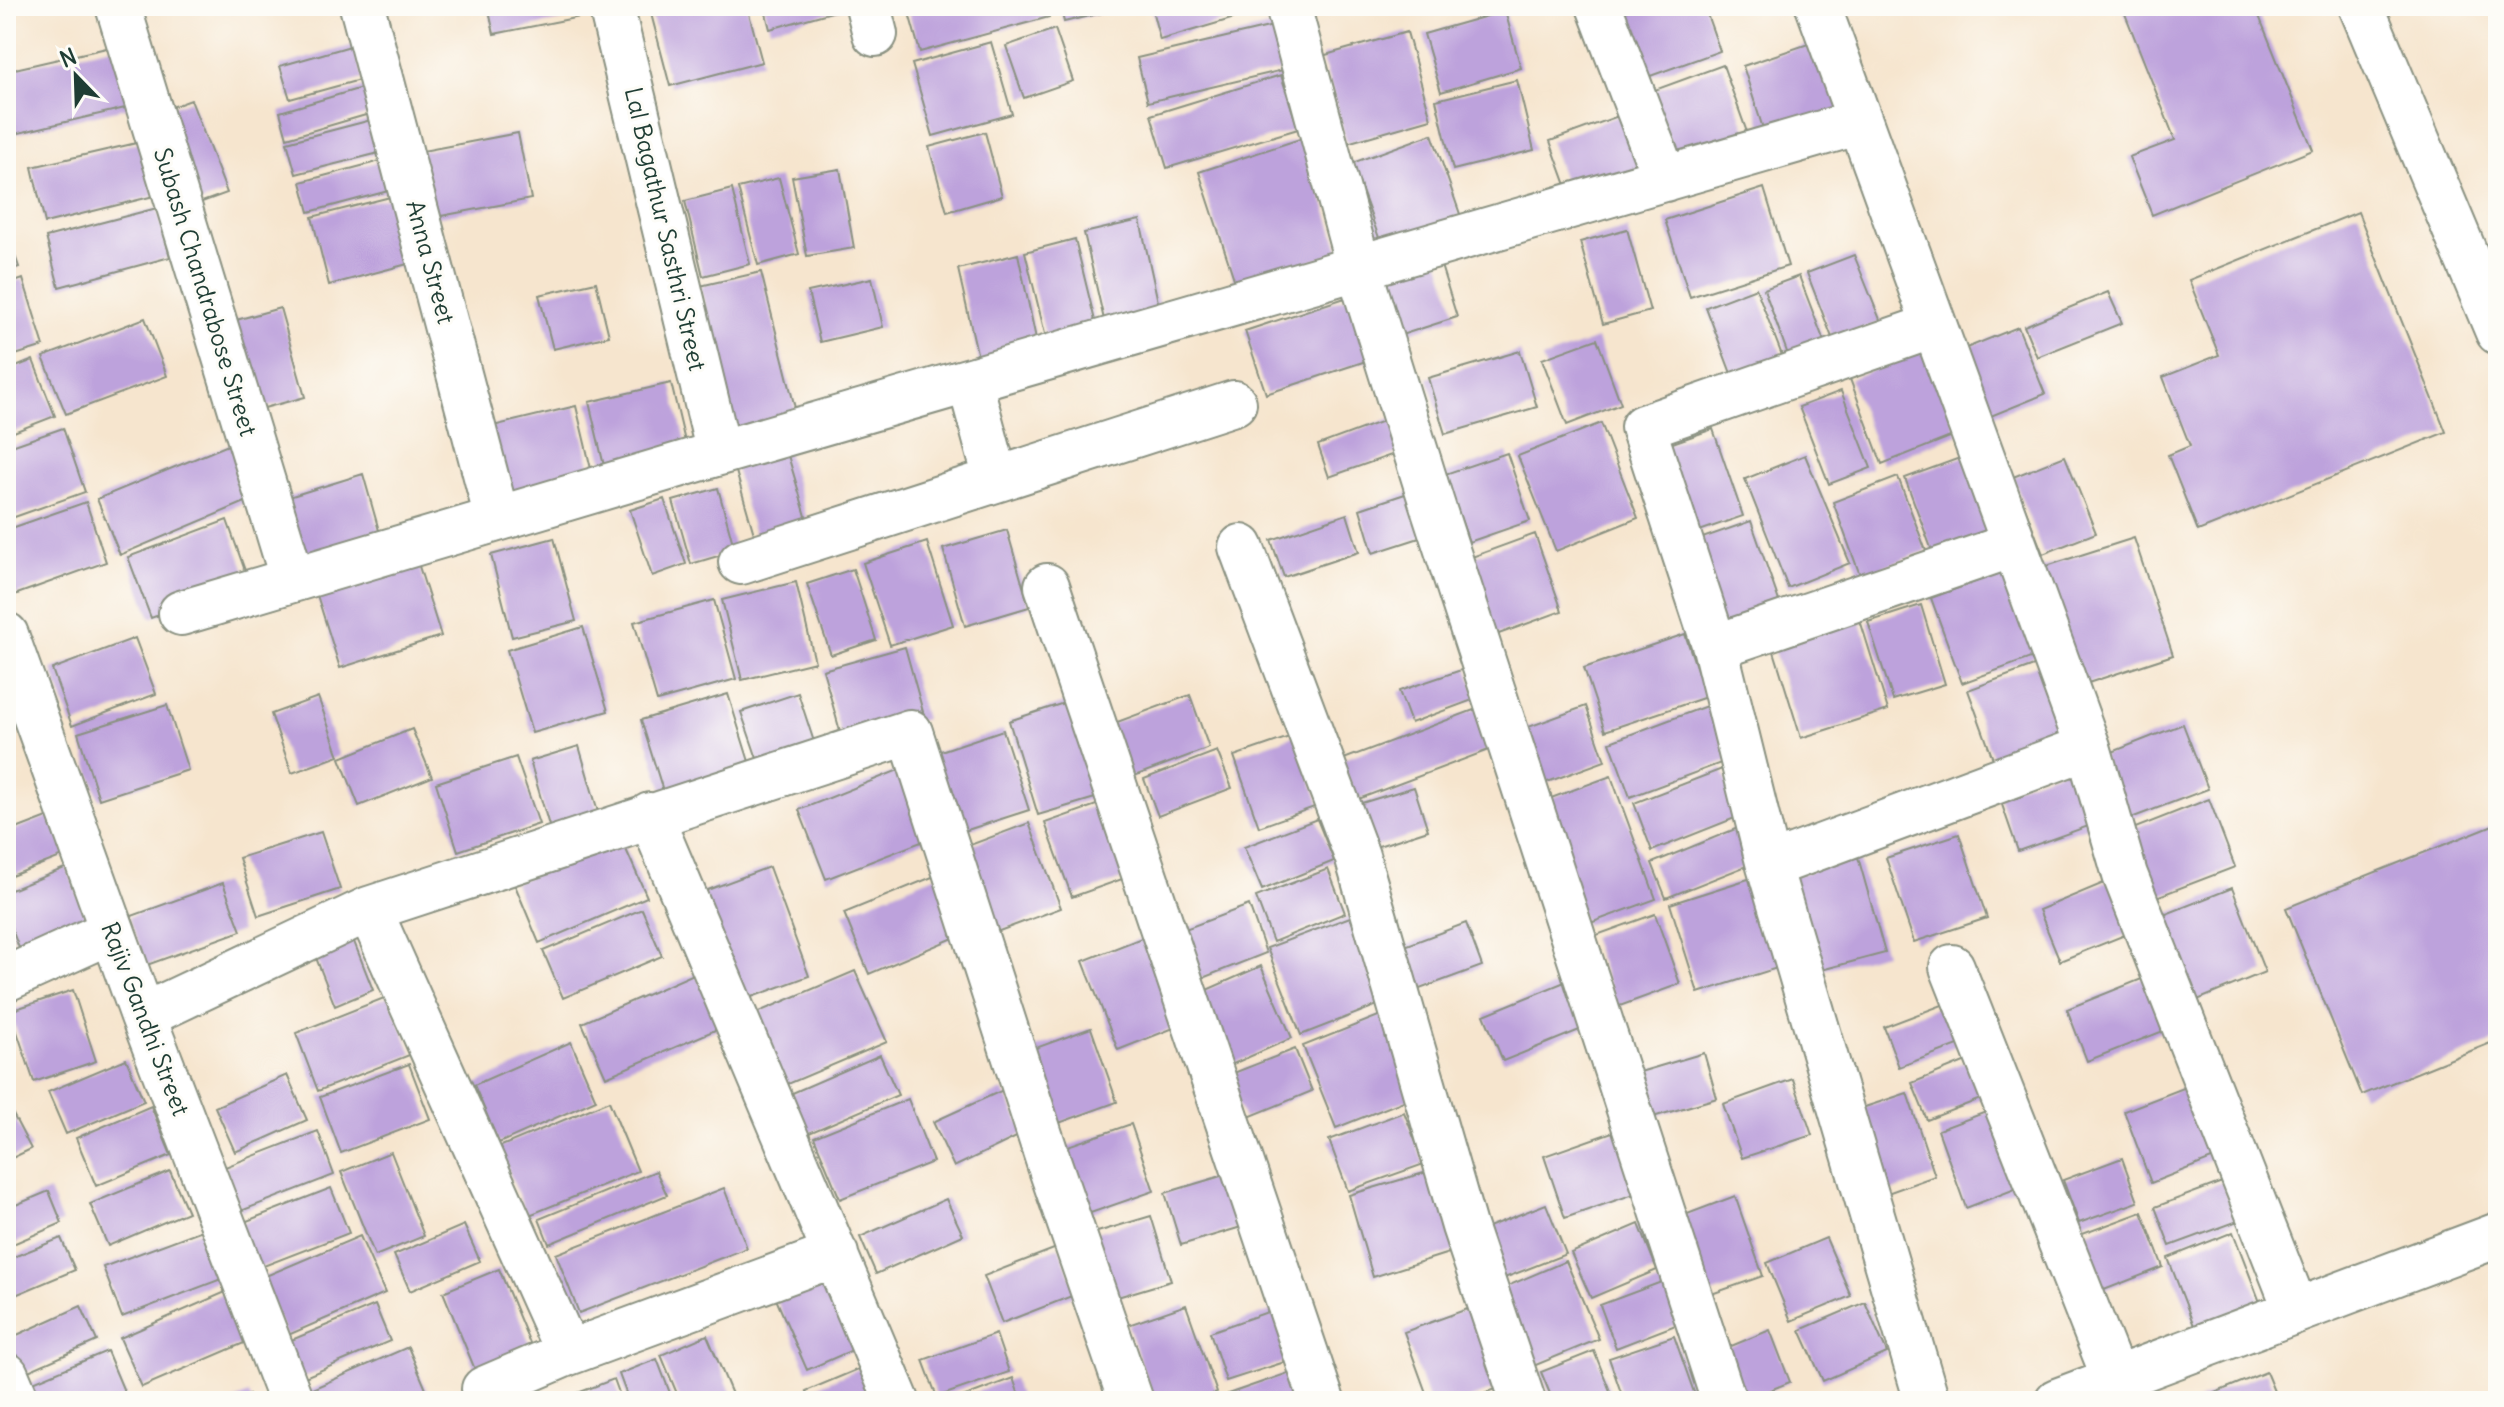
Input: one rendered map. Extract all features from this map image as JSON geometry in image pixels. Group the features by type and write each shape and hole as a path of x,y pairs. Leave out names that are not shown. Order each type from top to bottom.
{"street":[{"name":"Subash Chandrabose Street","path":"118,6 292,577"},
{"name":"Anna Street","path":"362,6 497,518"},
{"name":"Lal Bagathur Sasthri Street","path":"611,6 719,453"},
{"path":"1288,6 1359,269 1432,504 1724,1401"},
{"path":"1599,6 1665,179"},
{"path":"1818,6 2088,747 2125,875 2296,1310"},
{"path":"2361,6 2498,332"},
{"path":"181,613 292,577 970,383 1860,122"},
{"path":"1927,1401 1769,866 1715,647 1643,427 1933,326"},
{"path":"970,383 996,479"},
{"path":"741,562 1234,403"},
{"path":"1715,647 2013,545"},
{"path":"1241,547 1357,856 1464,1226 1523,1401"},
{"path":"1047,586 1322,1401"},
{"name":"Rajiv Gandhi Street","path":"6,635 143,1016 291,1401"},
{"path":"143,1016 369,909 910,732 1049,1163 1131,1401"},
{"path":"1769,866 2088,747"},
{"path":"650,815 897,1401"},
{"path":"369,909 568,1353"},
{"path":"6,979 112,931"},
{"path":"1952,967 2115,1380"},
{"path":"2057,1401 2498,1235"},
{"path":"484,1389 568,1353 836,1254"},
{"path":"6,1375 17,1401"}],"building":[{"path":"488,6 598,6 600,13 494,34"},
{"path":"649,6 747,6 762,62 670,86"},
{"path":"764,6 850,6 850,7 770,29"},
{"path":"907,6 1046,6 1049,17 920,52"},
{"path":"1060,6 1105,6 1106,12 1064,22"},
{"path":"1151,6 1272,6 1272,7 1160,40"},
{"path":"1617,6 1704,6 1720,51 1642,79"},
{"path":"2122,6 2255,6 2313,150 2152,215 2129,157 2175,140"},
{"path":"1505,11 1521,68 1441,92 1424,34"},
{"path":"1273,26 1283,70 1148,102 1137,58"},
{"path":"1055,29 1073,81 1024,98 1006,46"},
{"path":"1407,32 1431,119 1347,143 1322,56"},
{"path":"1823,39 1849,117 1768,144 1743,66"},
{"path":"991,42 1012,114 933,136 912,64"},
{"path":"124,44 138,105 6,136 6,71"},
{"path":"354,45 363,79 290,99 280,66"},
{"path":"1723,65 1749,138 1678,164 1652,91"},
{"path":"1281,75 1298,129 1167,168 1151,115"},
{"path":"1517,80 1534,150 1453,170 1436,100"},
{"path":"368,86 376,112 287,138 280,112"},
{"path":"191,100 227,193 191,206 155,113"},
{"path":"1621,115 1642,169 1570,196 1550,141"},
{"path":"375,119 383,152 296,174 287,142"},
{"path":"985,132 1002,196 947,212 929,147"},
{"path":"518,133 531,199 425,219 412,153"},
{"path":"1432,134 1461,217 1382,246 1352,163"},
{"path":"1303,138 1340,252 1236,285 1199,172"},
{"path":"141,142 154,196 45,223 32,167"},
{"path":"384,160 392,190 309,212 301,182"},
{"path":"840,169 854,248 807,256 792,177"},
{"path":"779,178 799,254 758,265 738,188"},
{"path":"1764,188 1788,266 1690,297 1665,220"},
{"path":"732,189 750,264 703,276 685,201"},
{"path":"398,195 415,262 329,285 312,217"},
{"path":"157,208 170,257 59,287 46,237"},
{"path":"2358,212 2446,432 2198,531 2168,455 2190,446 2163,377 2219,355 2189,280"},
{"path":"1140,220 1160,311 1105,324 1084,233"},
{"path":"1627,229 1650,311 1603,324 1580,242"},
{"path":"6,230 19,267 6,271"},
{"path":"1075,239 1097,329 1047,342 1025,252"},
{"path":"1018,254 1039,353 980,366 958,269"},
{"path":"1854,255 1881,322 1833,340 1807,273"},
{"path":"1439,259 1457,317 1392,338 1374,280"},
{"path":"761,272 797,416 736,431 700,286"},
{"path":"1799,276 1827,349 1791,363 1764,289"},
{"path":"872,278 883,327 820,342 808,292"},
{"path":"23,279 44,346 6,358 6,285"},
{"path":"596,282 609,336 553,349 539,295"},
{"path":"1756,288 1783,358 1732,376 1706,307"},
{"path":"2108,292 2122,323 2037,357 2024,326"},
{"path":"1351,296 1372,359 1266,394 1245,331"},
{"path":"280,308 305,397 253,411 229,322"},
{"path":"145,318 167,376 66,414 43,357"},
{"path":"2018,327 2045,394 1981,420 1954,353"},
{"path":"1597,339 1621,404 1567,425 1542,359"},
{"path":"1926,349 1958,434 1882,464 1850,379"},
{"path":"1520,351 1537,407 1445,434 1428,378"},
{"path":"33,360 55,416 6,435 6,371"},
{"path":"671,383 687,450 605,470 589,402"},
{"path":"1841,391 1871,468 1829,484 1799,407"},
{"path":"576,406 592,473 505,494 489,427"},
{"path":"1391,418 1403,451 1329,477 1318,445"},
{"path":"1601,423 1638,518 1556,551 1518,456"},
{"path":"63,428 85,492 6,520 6,448"},
{"path":"1713,429 1743,516 1685,536 1655,449"},
{"path":"233,443 255,498 120,555 97,499"},
{"path":"787,452 811,533 758,548 735,468"},
{"path":"1976,452 2004,530 1934,556 1905,478"},
{"path":"1507,453 1530,521 1469,542 1445,474"},
{"path":"1805,455 1850,563 1788,588 1745,479"},
{"path":"2065,456 2096,533 2043,554 2013,477"},
{"path":"363,474 380,534 294,560 276,501"},
{"path":"1898,477 1926,551 1860,575 1833,502"},
{"path":"718,488 735,551 691,564 673,501"},
{"path":"1423,488 1438,532 1373,553 1360,509"},
{"path":"664,499 686,564 652,576 630,510"},
{"path":"86,502 106,562 6,598 6,530"},
{"path":"1347,514 1359,552 1284,577 1271,540"},
{"path":"227,520 249,582 151,618 128,557"},
{"path":"1751,521 1781,607 1718,629 1688,543"},
{"path":"1007,530 1029,607 965,626 943,549"},
{"path":"1535,534 1562,611 1485,639 1458,562"},
{"path":"554,538 576,621 512,637 491,555"},
{"path":"2134,538 2173,655 2073,688 2034,570"},
{"path":"927,542 953,625 890,645 863,563"},
{"path":"418,563 441,636 340,668 317,595"},
{"path":"2016,567 2047,652 1962,683 1931,598"},
{"path":"853,569 876,640 831,655 807,584"},
{"path":"796,582 815,662 742,680 722,600"},
{"path":"714,600 736,679 657,701 634,622"},
{"path":"1921,605 1945,684 1893,700 1868,622"},
{"path":"1860,620 1888,710 1801,738 1773,648"},
{"path":"583,627 608,711 532,733 507,650"},
{"path":"1685,634 1706,697 1605,731 1584,668"},
{"path":"135,638 156,694 72,726 52,669"},
{"path":"905,647 925,719 843,742 823,670"},
{"path":"2053,659 2082,739 1997,770 1968,690"},
{"path":"1467,668 1478,698 1411,723 1399,691"},
{"path":"6,681 19,716 6,721"},
{"path":"798,693 818,754 762,773 741,712"},
{"path":"728,694 751,768 664,794 641,720"},
{"path":"1190,695 1209,748 1129,778 1109,725"},
{"path":"318,697 339,756 292,773 271,714"},
{"path":"1076,699 1105,795 1038,815 1009,721"},
{"path":"167,705 188,770 99,799 78,733"},
{"path":"1709,705 1729,760 1630,797 1610,742"},
{"path":"1586,706 1605,761 1542,784 1523,729"},
{"path":"1479,708 1494,748 1356,800 1341,760"},
{"path":"2183,724 2208,789 2126,820 2102,756"},
{"path":"412,729 432,777 359,806 340,758"},
{"path":"1003,730 1029,810 955,834 929,755"},
{"path":"1295,735 1320,805 1259,827 1234,756"},
{"path":"579,746 599,815 550,829 530,761"},
{"path":"1217,751 1232,788 1158,816 1144,779"},
{"path":"516,757 539,824 458,851 436,783"},
{"path":"2080,764 2100,822 2018,851 1998,793"},
{"path":"901,769 929,839 826,879 799,810"},
{"path":"1722,769 1740,816 1652,851 1634,803"},
{"path":"1611,776 1656,899 1585,925 1540,802"},
{"path":"1414,787 1428,830 1366,850 1352,806"},
{"path":"2209,799 2235,867 2146,901 2120,834"},
{"path":"1102,803 1128,877 1072,897 1045,823"},
{"path":"50,816 66,855 6,878 6,833"},
{"path":"1317,819 1334,861 1262,890 1244,847"},
{"path":"1029,823 1061,908 994,933 962,848"},
{"path":"2498,823 2498,1040 2362,1095 2286,908"},
{"path":"1745,825 1759,861 1666,898 1652,863"},
{"path":"321,832 340,889 258,916 239,858"},
{"path":"1959,834 1987,918 1914,942 1886,858"},
{"path":"621,838 647,897 539,943 514,883"},
{"path":"1858,857 1885,953 1810,973 1784,879"},
{"path":"67,867 88,921 19,948 6,914 6,892"},
{"path":"769,867 809,976 733,1004 694,895"},
{"path":"1328,869 1345,913 1273,942 1256,897"},
{"path":"1764,874 1793,963 1698,993 1670,904"},
{"path":"937,875 963,934 869,974 844,913"},
{"path":"2118,877 2140,929 2060,961 2039,910"},
{"path":"223,883 241,931 147,965 129,917"},
{"path":"2232,888 2265,972 2195,1001 2161,916"},
{"path":"1249,905 1266,953 1195,981 1177,932"},
{"path":"642,909 662,956 563,998 543,951"},
{"path":"1655,914 1680,984 1617,1007 1591,937"},
{"path":"1350,917 1383,1003 1301,1035 1267,948"},
{"path":"1466,923 1482,966 1409,993 1394,950"},
{"path":"349,929 373,990 335,1006 311,945"},
{"path":"1149,935 1184,1024 1118,1050 1083,961"},
{"path":"1261,966 1292,1038 1224,1068 1193,996"},
{"path":"855,971 887,1042 781,1087 749,1016"},
{"path":"696,973 720,1028 606,1077 582,1023"},
{"path":"2149,976 2171,1028 2087,1061 2067,1009"},
{"path":"1567,981 1587,1027 1503,1061 1484,1015"},
{"path":"73,990 96,1061 34,1082 10,1011"},
{"path":"389,996 412,1054 318,1091 296,1033"},
{"path":"1958,999 1972,1040 1899,1067 1884,1027"},
{"path":"1386,1013 1419,1095 1336,1128 1303,1046"},
{"path":"1091,1028 1117,1102 1059,1123 1033,1049"},
{"path":"571,1042 596,1100 499,1143 474,1085"},
{"path":"1295,1049 1312,1091 1244,1119 1226,1076"},
{"path":"1704,1053 1717,1098 1653,1117 1640,1072"},
{"path":"1986,1053 2001,1091 1927,1120 1912,1083"},
{"path":"880,1055 898,1095 807,1134 790,1094"},
{"path":"126,1059 144,1101 66,1134 48,1092"},
{"path":"409,1064 430,1119 341,1153 320,1097"},
{"path":"287,1075 307,1120 235,1152 215,1107"},
{"path":"1793,1079 1812,1135 1742,1158 1723,1104"},
{"path":"2199,1082 2227,1153 2151,1183 2124,1111"},
{"path":"1003,1090 1025,1133 954,1167 933,1122"},
{"path":"1907,1093 1935,1176 1882,1195 1853,1111"},
{"path":"908,1099 933,1162 840,1199 814,1137"},
{"path":"6,1101 31,1149 6,1161"},
{"path":"609,1101 638,1171 527,1216 499,1147"},
{"path":"151,1106 171,1155 96,1186 76,1138"},
{"path":"2002,1106 2031,1183 1966,1208 1938,1130"},
{"path":"1404,1112 1424,1164 1348,1191 1329,1140"},
{"path":"1131,1124 1154,1191 1079,1217 1056,1150"},
{"path":"1618,1130 1640,1192 1565,1218 1544,1156"},
{"path":"318,1131 334,1175 241,1211 225,1167"},
{"path":"391,1152 424,1236 375,1256 341,1172"},
{"path":"2122,1158 2138,1202 2079,1223 2063,1180"},
{"path":"1434,1170 1458,1250 1373,1277 1349,1195"},
{"path":"170,1171 188,1212 108,1246 90,1204"},
{"path":"656,1171 667,1195 549,1244 539,1219"},
{"path":"1231,1173 1248,1225 1181,1245 1165,1193"},
{"path":"2222,1182 2238,1221 2170,1246 2155,1207"},
{"path":"331,1188 349,1233 256,1269 239,1224"},
{"path":"724,1188 747,1248 579,1313 556,1254"},
{"path":"49,1191 62,1223 6,1247 6,1209"},
{"path":"1735,1196 1763,1276 1703,1297 1674,1219"},
{"path":"946,1199 963,1235 876,1274 860,1237"},
{"path":"1546,1204 1566,1254 1494,1282 1475,1232"},
{"path":"2142,1212 2163,1267 2099,1292 2077,1236"},
{"path":"1151,1216 1171,1281 1104,1301 1084,1236"},
{"path":"1639,1224 1657,1270 1591,1298 1571,1253"},
{"path":"464,1225 480,1261 410,1291 394,1255"},
{"path":"205,1229 224,1278 122,1317 103,1267"},
{"path":"2233,1232 2263,1310 2198,1336 2168,1258"},
{"path":"360,1236 385,1293 286,1336 261,1278"},
{"path":"61,1238 75,1270 6,1299 6,1260"},
{"path":"1826,1238 1851,1296 1791,1321 1767,1263"},
{"path":"1059,1247 1077,1294 1002,1323 984,1276"},
{"path":"1566,1261 1599,1339 1531,1367 1498,1290"},
{"path":"499,1269 532,1348 476,1372 443,1292"},
{"path":"827,1277 857,1348 807,1370 776,1299"},
{"path":"1664,1281 1681,1323 1616,1348 1600,1305"},
{"path":"230,1290 251,1340 142,1387 120,1338"},
{"path":"1865,1302 1887,1353 1823,1381 1800,1330"},
{"path":"375,1305 390,1341 298,1380 282,1344"},
{"path":"1186,1305 1217,1393 1195,1401 1154,1401 1128,1325"},
{"path":"81,1306 97,1341 17,1376 6,1352 6,1340"},
{"path":"1279,1308 1297,1358 1226,1381 1210,1332"},
{"path":"1470,1308 1499,1388 1463,1401 1429,1401 1404,1332"},
{"path":"1770,1330 1790,1382 1743,1401 1719,1351"},
{"path":"996,1334 1009,1372 937,1397 923,1360"},
{"path":"707,1335 734,1399 680,1401 661,1355"},
{"path":"1674,1336 1697,1401 1624,1401 1609,1358"},
{"path":"408,1347 431,1401 298,1401 296,1396"},
{"path":"107,1351 126,1396 114,1401 27,1401 21,1387"},
{"path":"1594,1351 1614,1401 1553,1401 1541,1372"},
{"path":"657,1359 673,1401 629,1401 619,1374"},
{"path":"875,1362 892,1401 810,1401 806,1391"},
{"path":"1300,1369 1311,1401 1230,1401 1228,1394"},
{"path":"2266,1372 2278,1401 2195,1401"},
{"path":"1013,1378 1021,1401 952,1401"},
{"path":"614,1379 622,1401 557,1401"},
{"path":"249,1394 252,1401 232,1401"}]}
